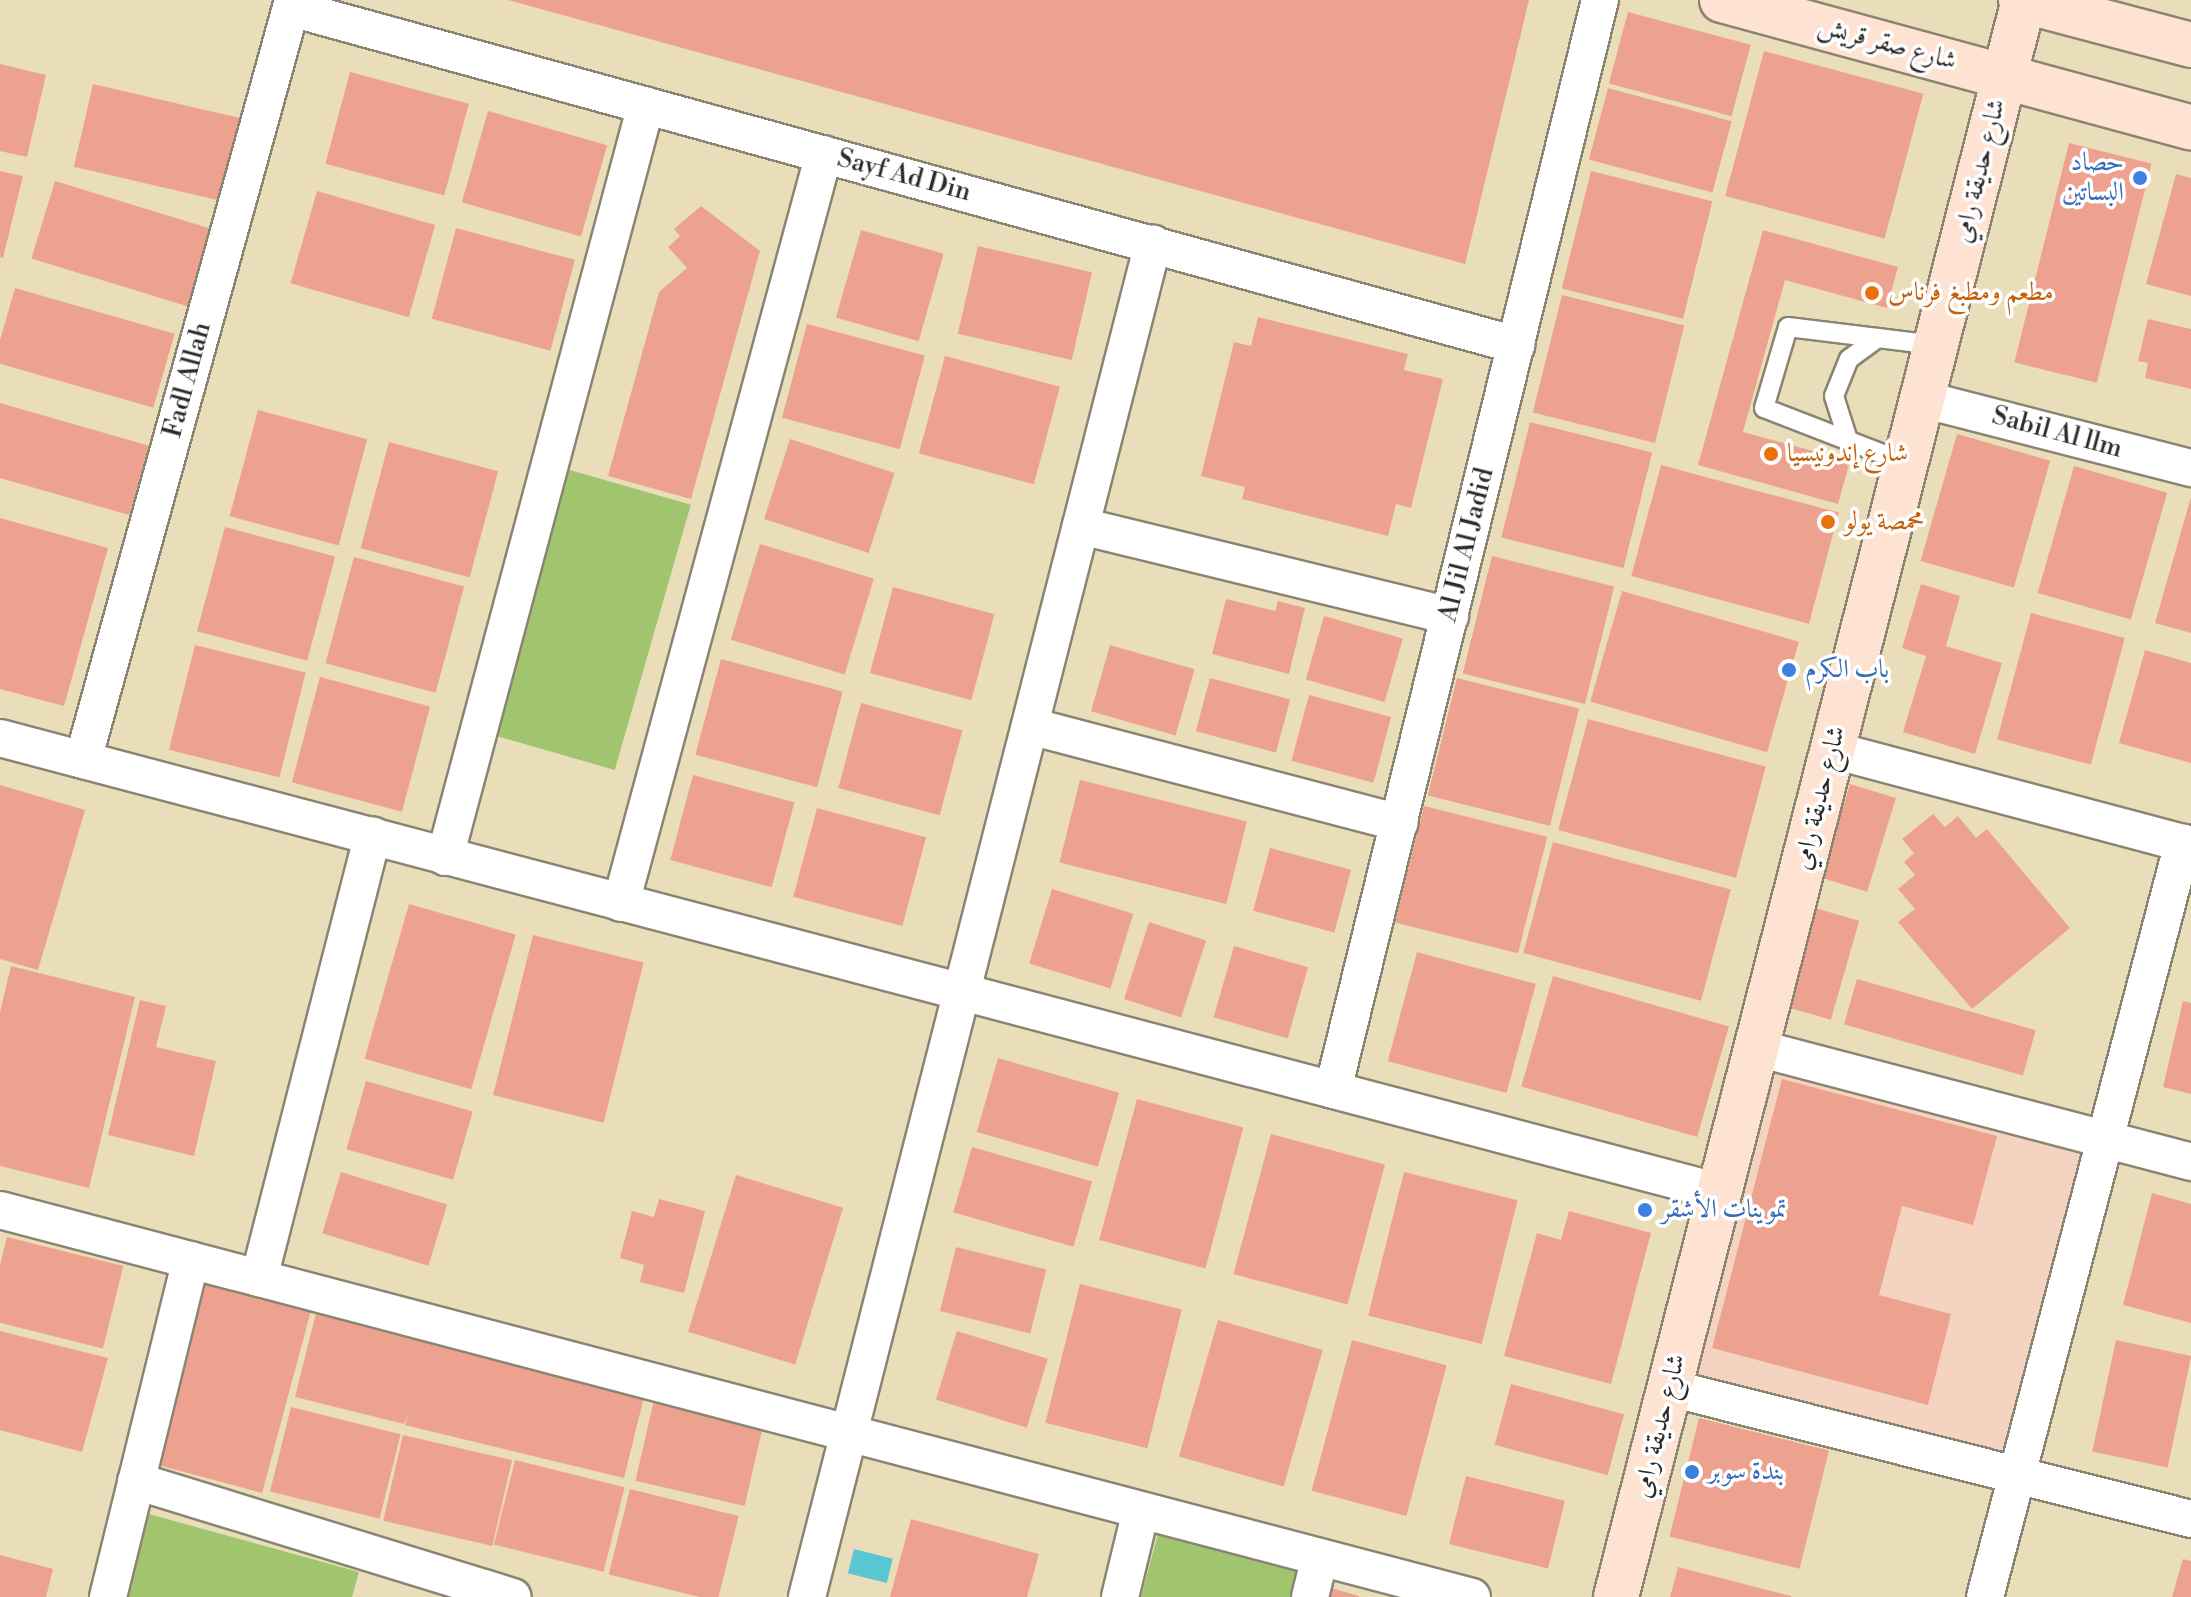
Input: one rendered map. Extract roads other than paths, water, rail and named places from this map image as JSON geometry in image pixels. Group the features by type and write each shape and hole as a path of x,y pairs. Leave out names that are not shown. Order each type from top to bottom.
{"street":[{"name":"Al Jil Al Jadid","path":"1333,1090 1600,0"},
{"name":"شارع صقر قريش","path":"1722,0 2005,74 2191,127"},
{"name":"شارع حديقة رامي","path":"1616,1597 2023,0"},
{"path":"2023,0 2191,45"},
{"name":"Sayf Ad Din","path":"292,4 1516,345"},
{"name":"Fadl Allah","path":"83,760 292,4"},
{"path":"445,857 646,105"},
{"path":"621,903 824,154"},
{"path":"807,1597 1153,244"},
{"name":"Sabil Al llm","path":"1922,399 2191,468"},
{"path":"1081,526 1450,616"},
{"path":"1030,726 1399,823"},
{"path":"0,738 1720,1192"},
{"path":"1833,750 2187,844 1985,1597"},
{"path":"259,1278 373,835"},
{"path":"1757,1048 2191,1162"},
{"path":"0,1210 1472,1597"},
{"path":"108,1597 191,1260"},
{"path":"1670,1388 2191,1519"},
{"path":"136,1481 422,1584 513,1597"},
{"path":"1120,1597 1141,1510"},
{"path":"1310,1597 1320,1557"}],"lane":[{"path":"1906,463 1764,408 1788,327 1936,345"},
{"path":"1848,440 1834,396 1849,359 1878,338"}],"water":[{"path":"854,1549 893,1559 887,1583 848,1573"}],"place":[{"name":"حصاد البساتين","path":"2140,178"},
{"name":"مطعم ومطبغ فرناس","path":"1872,293"},
{"name":"شارع إندونيسيا","path":"1771,454"},
{"name":"محمصة يولو","path":"1828,522"},
{"name":"باب الكرم","path":"1789,670"},
{"name":"تموينات الأشقر","path":"1645,1210"},
{"name":"بندة سوبر","path":"1692,1472"}]}
